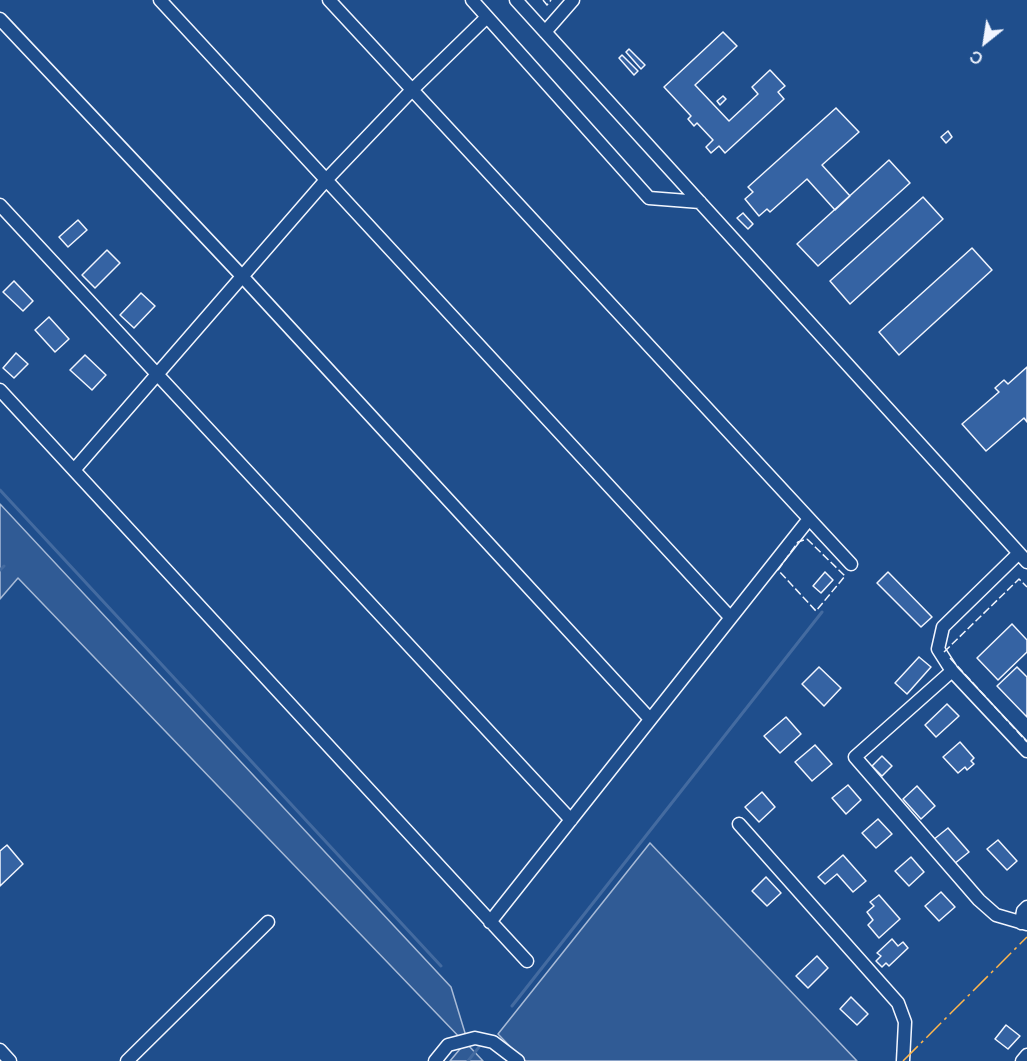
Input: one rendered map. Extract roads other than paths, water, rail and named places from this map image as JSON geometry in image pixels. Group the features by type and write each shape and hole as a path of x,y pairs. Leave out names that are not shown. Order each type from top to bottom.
{"street":[{"path":"160,0 730,617"},
{"path":"329,0 851,564"},
{"path":"472,0 650,198 700,202"},
{"path":"516,0 1023,557 943,627 938,649 951,671 1027,751"},
{"path":"545,32 573,0"},
{"path":"74,470 157,371 326,180 412,90 488,17"},
{"path":"0,19 241,275 649,718"},
{"path":"0,205 157,371 571,820"},
{"path":"0,390 527,961"},
{"path":"490,922 808,519"},
{"path":"951,671 855,757 979,900 996,915 1024,923 1023,911 1027,907"},
{"path":"740,824 898,1003 905,1022 903,1061"},
{"path":"127,1061 268,922"},
{"path":"435,1061 448,1045 475,1038 493,1042 518,1061"},
{"path":"0,1050 10,1061"},
{"path":"1022,1061 1027,1055"}],"waterway":[{"path":"0,490 441,966"},
{"path":"0,570 4,566"},
{"path":"512,1006 822,612"},
{"path":"468,1061 479,1047"}]}
